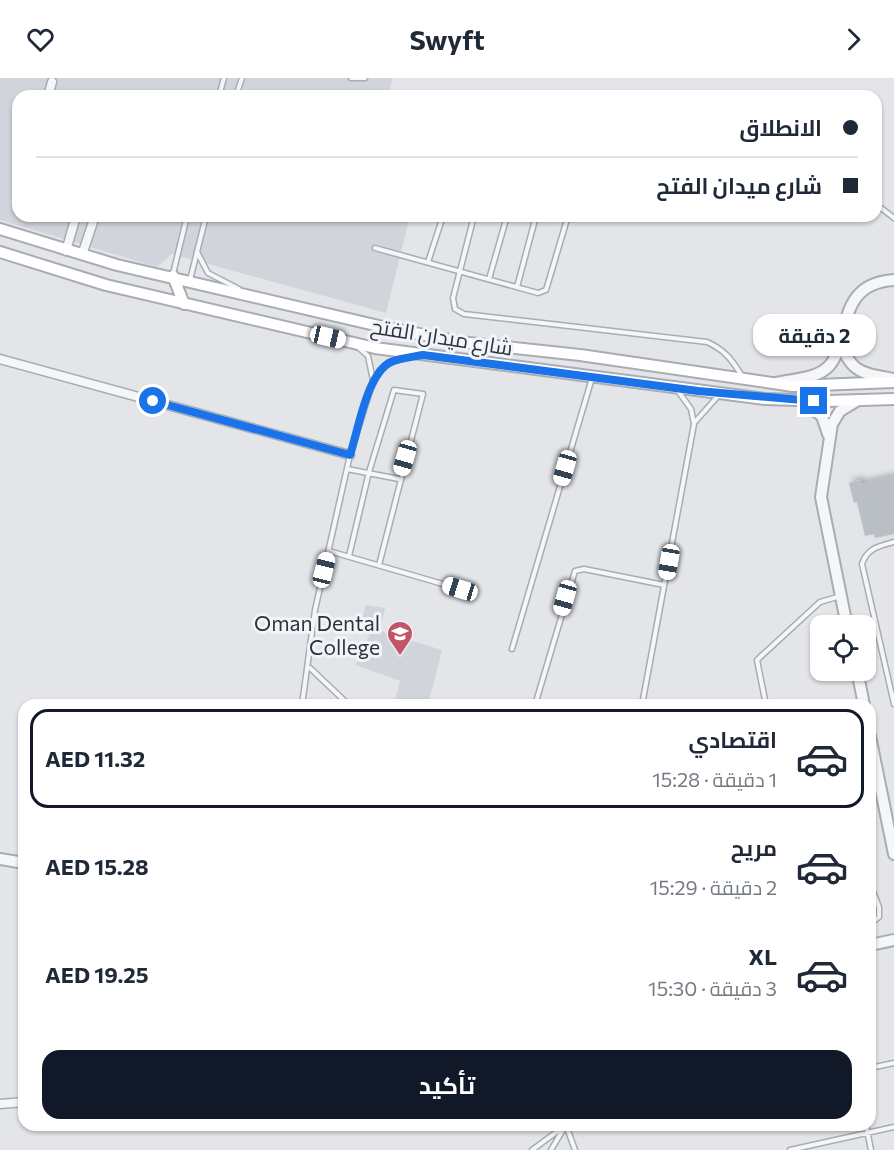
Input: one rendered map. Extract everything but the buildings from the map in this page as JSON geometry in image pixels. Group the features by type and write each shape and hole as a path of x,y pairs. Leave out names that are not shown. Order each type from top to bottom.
{"main road":[{"name":"شارع ميدان الفتح","path":"0,229 82,255 379,326 460,342 580,355 776,383 848,386 894,380"},
{"name":"شارع ميدان الفتح","path":"0,252 106,285 184,304 350,342 423,355 721,394 799,400 894,399"},
{"path":"173,276 184,304"},
{"path":"166,299 173,276"},
{"path":"166,299 178,293 190,281"},
{"path":"184,304 190,281"}],"street":[{"path":"50,90 52,82"},
{"path":"66,251 74,222"},
{"path":"82,255 92,222"},
{"path":"776,383 820,373 832,361 846,316 854,300 868,288 894,280"},
{"path":"839,338 848,361 854,368 864,373 894,380"},
{"path":"0,359 350,455"},
{"path":"799,400 822,416 828,434"},
{"path":"846,615 821,497 828,434 840,411 858,400"},
{"path":"859,681 863,699"},
{"path":"876,771 890,812 894,854"},
{"path":"0,859 18,862"},
{"path":"876,944 894,939"},
{"path":"0,1104 18,1102"}],"lane":[{"path":"351,78 365,78"},
{"path":"882,209 894,218"},
{"path":"173,276 186,222"},
{"path":"190,281 204,222"},
{"path":"428,262 441,222"},
{"path":"472,222 453,298 455,309 464,314 707,342 720,348 731,358 743,379"},
{"path":"489,279 505,222"},
{"path":"517,287 534,222"},
{"path":"375,249 538,293 546,290 566,222"},
{"path":"197,252 208,273 253,296"},
{"path":"350,342 368,356 373,381"},
{"path":"303,699 315,610 350,455 373,381 380,370 390,362 423,355"},
{"path":"512,649 592,377"},
{"path":"643,699 694,424 691,409 675,388"},
{"path":"349,556 369,472 394,390 423,394 399,479 379,565"},
{"path":"694,424 711,401 721,394"},
{"path":"347,469 399,479"},
{"path":"894,542 876,546 865,554 862,564 894,704"},
{"path":"329,551 460,589"},
{"path":"537,699 575,571 584,569 664,585"},
{"path":"765,699 757,660 820,602 842,596"},
{"path":"309,667 343,699"},
{"path":"876,900 879,907 879,917 876,919"},
{"path":"876,1067 894,1063"},
{"path":"790,1150 894,1127"},
{"path":"532,1150 558,1131"},
{"path":"551,1150 562,1131"},
{"path":"568,1131 575,1150"},
{"path":"867,1133 871,1150"}],"shaded area":[{"path":"0,78 393,78 389,90 12,90 12,222 409,222 386,313 172,254 157,267 0,220"},
{"name":"Oman Dental College","path":"366,605 385,608 380,631 442,650 430,699 395,699 400,681 356,665 370,633 366,629 366,624 361,622"}],"place":[{"name":"Oman Dental College","path":"400,657"}],"route":[{"path":"153,401 350,455 373,381 380,370 390,362 423,355 765,399 814,401"}]}
